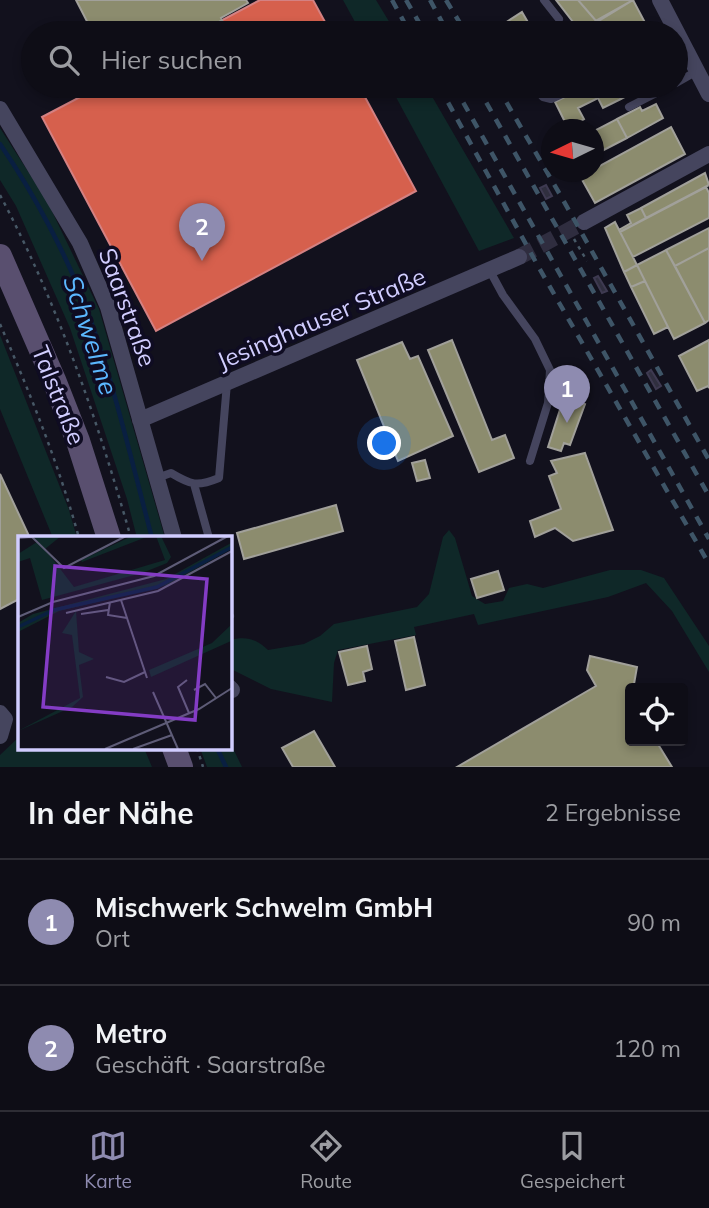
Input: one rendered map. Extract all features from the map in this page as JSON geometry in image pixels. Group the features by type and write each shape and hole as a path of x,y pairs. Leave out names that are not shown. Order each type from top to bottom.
{"main road":[{"name":"Talstraße","path":"0,256 69,416 108,536"},
{"path":"175,750 181,767"}],"street":[{"path":"660,0 670,21"},
{"path":"688,55 709,94"},
{"name":"Saarstraße","path":"0,109 80,243 108,307 173,536"},
{"path":"584,222 709,154"},
{"name":"Jesinghauser Straße","path":"140,420 519,257"},
{"path":"0,736 2,716"}],"lane":[{"path":"544,0 559,19"},
{"path":"688,76 697,71"},
{"path":"629,107 647,98"},
{"path":"490,271 503,295 535,340 550,370 548,403 530,461"},
{"path":"156,478 171,473 186,483 202,485 219,478 227,383"},
{"path":"194,484 208,536"}],"path":[{"path":"0,195 42,280 67,341 94,416 130,536"},
{"path":"574,239 587,261"},
{"path":"0,324 27,386 78,536"},
{"path":"198,750 204,767"}],"green space":[{"path":"343,0 376,0 389,21 354,21"},
{"path":"396,98 433,98 514,238 479,251"},
{"path":"0,128 47,201 99,309 164,536 136,536 127,499 70,328 16,206 0,180"},
{"path":"0,335 69,510 76,536 52,536 0,409"},
{"path":"449,530 455,538 472,596 485,604 503,601 509,588 527,584 543,588 610,570 641,570 664,578 709,646 709,672 672,611 646,583 608,597 478,625 474,614 414,627 416,635 338,650 334,663 332,702 271,689 231,669 231,640 250,639 268,650 304,644 320,636 334,624 417,607 429,594 443,537"},
{"path":"18,738 18,750 145,750 152,767 0,767 0,755"},
{"path":"231,744 242,767 207,767 201,750 231,750"}],"building: Handel":[{"path":"260,0 313,0 324,21 221,21"},
{"path":"78,98 366,98 416,191 156,331 42,117"}],"building: Industrie":[{"path":"76,0 246,0 248,3 221,18 220,21 87,21"},
{"path":"556,0 578,0 596,21 572,21"},
{"path":"578,0 633,0 599,21"},
{"path":"633,0 644,21 595,21"},
{"path":"522,12 527,21 508,21"},
{"path":"563,98 598,98 578,108 584,119 564,119 555,102"},
{"path":"598,98 620,98 603,108"},
{"path":"656,104 663,118 627,138 617,119 640,107 642,111"},
{"path":"617,119 627,138 604,150 604,126"},
{"path":"671,127 685,154 595,203 583,182 604,182 604,164"},
{"path":"705,173 709,185 646,218 641,208"},
{"path":"706,187 709,193 709,218 633,257 620,232"},
{"path":"641,208 646,218 620,232 619,230 631,223 627,215"},
{"path":"615,222 637,265 624,272 605,228"},
{"path":"709,228 709,248 675,266 666,250"},
{"path":"709,248 709,320 705,323 675,266"},
{"path":"666,250 705,323 674,339 637,265"},
{"path":"637,265 645,281 631,287 624,272"},
{"path":"645,281 668,327 654,334 631,287"},
{"path":"452,340 492,440 505,435 514,458 479,472 428,350"},
{"path":"709,340 709,388 708,386 697,391 679,356"},
{"path":"402,342 410,359 418,356 453,436 398,461 357,360"},
{"path":"564,397 585,404 570,445 564,443 561,451 548,447"},
{"path":"585,453 613,530 573,541 555,528 535,537 530,521 561,509 549,476 557,473 551,461"},
{"path":"425,460 430,478 417,481 412,463"},
{"path":"0,474 29,536 18,536 18,602 17,600 0,609"},
{"path":"336,505 343,531 244,559 237,533"},
{"path":"498,571 504,590 477,598 471,579"},
{"path":"414,637 425,685 406,690 395,641"},
{"path":"367,646 372,669 363,672 365,681 348,685 339,652"},
{"path":"590,656 637,667 634,683 625,683 625,746 659,746 672,767 457,767 596,686 587,670"},
{"path":"314,731 335,767 293,767 282,748"}],"building: Sonstige":[{"path":"546,185 552,196 546,199 540,188"},
{"path":"598,276 607,291 602,293 594,278"},
{"path":"651,370 661,386 656,389 647,373"}],"waterway":[{"name":"Schwelme","path":"0,144 48,224 87,310 114,395 151,536"},
{"name":"Schwelme","path":"218,750 226,767"}],"tunnel":[{"path":"519,257 584,222"}],"railway":[{"path":"392,0 403,21"},
{"path":"406,0 418,21"},
{"path":"430,0 441,21"},
{"path":"446,0 459,21"},
{"path":"446,98 538,266 709,564"},
{"path":"461,98 709,539"},
{"path":"484,98 709,496"},
{"path":"504,98 709,460"}],"place":[{"name":"Metro","path":"202,261"},
{"name":"Mischwerk Schwelm GmbH","path":"567,423"}]}
